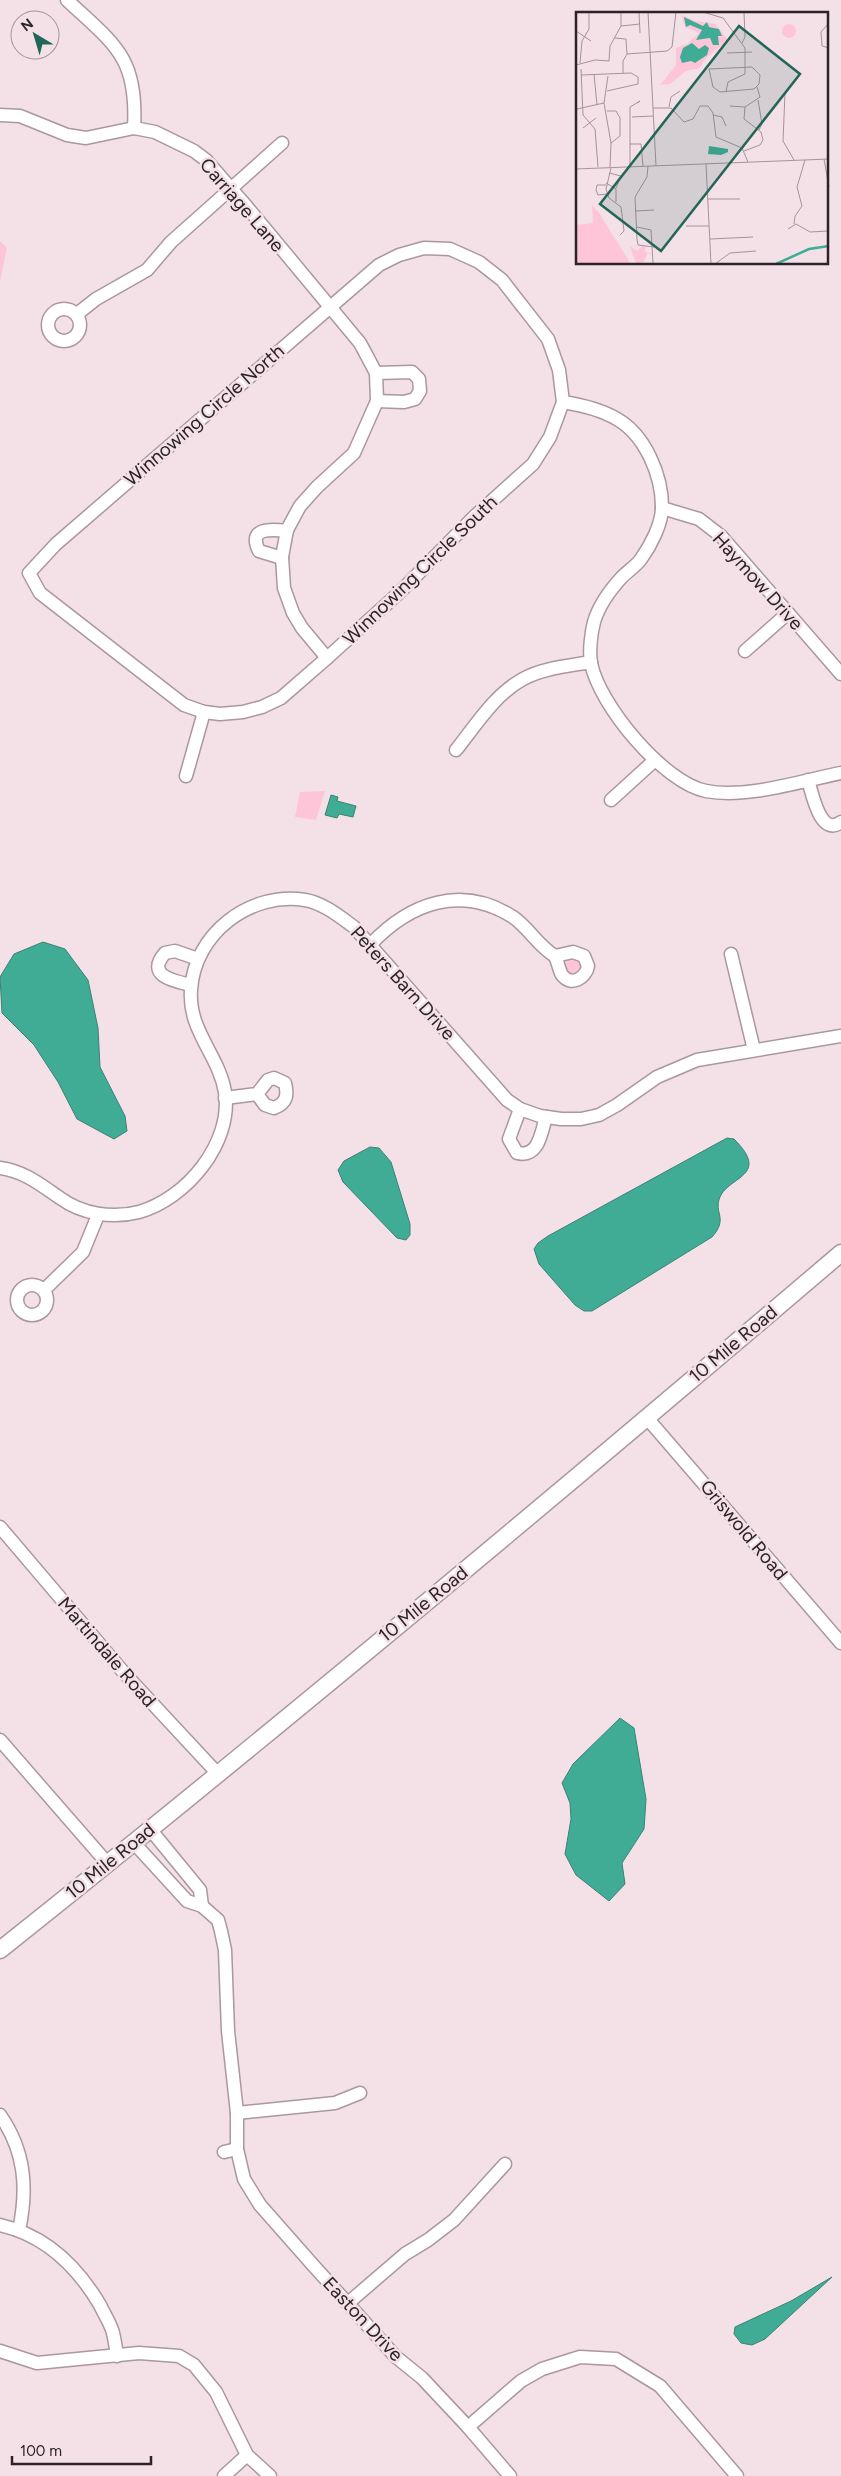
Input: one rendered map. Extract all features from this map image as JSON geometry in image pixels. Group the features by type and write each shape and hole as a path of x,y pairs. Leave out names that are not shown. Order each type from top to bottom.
{"main road":[{"name":"10 Mile Road","path":"0,1950 218,1774 647,1418 841,1253"}],"street":[{"path":"67,0 108,38 124,57 131,75 135,106 134,128"},
{"name":"Carriage Lane","path":"0,115 20,116 67,135 86,138 134,128 155,132 194,151 206,160 331,306 360,343 376,373 377,401 354,453 316,487 300,506 287,531 282,558 284,588 293,613 302,628 327,658"},
{"path":"76,314 96,299 147,270 171,242 282,143"},
{"name":"Winnowing Circle North","path":"184,706 40,593 29,573 56,544 379,265 400,255 424,248 450,249 479,262 502,280 548,339"},
{"name":"Winnowing Circle South","path":"184,706 204,712 220,714 242,712 262,707 281,698 400,592 475,516 533,464 550,437 563,402 559,370 548,339"},
{"path":"376,373 412,372 419,379 420,391 415,399 404,402 377,401"},
{"path":"563,402 591,407 618,420 638,438 653,462 662,508 658,525 640,560 606,596 594,621 591,662 596,681 608,703 666,771 706,791 744,793 841,773"},
{"name":"Haymow Drive","path":"662,508 699,518 721,536 841,674"},
{"path":"282,558 259,551 257,541 260,533 266,529 287,531"},
{"path":"745,650 788,614"},
{"path":"456,750 491,706 523,679 542,672 591,662"},
{"path":"186,776 204,712"},
{"path":"612,800 655,760"},
{"path":"808,780 820,818 829,824 841,822"},
{"name":"Peters Barn Drive","path":"0,1168 26,1175 61,1200 98,1215 137,1212 152,1208 166,1200 183,1186 212,1154 218,1142 225,1098 215,1062 198,1031 192,1011 191,985 198,959 215,932 232,918 257,904 287,899 306,900 322,906 354,927 371,944 493,1085 520,1109 546,1116 581,1119 599,1114 617,1105 657,1077 697,1060 841,1036"},
{"path":"371,944 397,920 413,910 440,902 463,900 488,905 513,917 546,951 555,956"},
{"path":"191,985 164,977 159,972 158,965 165,953 175,951 198,959"},
{"path":"731,954 754,1050"},
{"path":"225,1098 257,1094"},
{"path":"520,1109 509,1139 517,1153 532,1152 537,1145 546,1116"},
{"path":"44,1290 83,1252 98,1215"},
{"name":"Griswold Road","path":"647,1418 841,1643"},
{"name":"Martindale Road","path":"0,1528 125,1674 218,1774"},
{"path":"0,1740 108,1864"},
{"name":"Easton Drive","path":"150,1829 200,1890 202,1906"},
{"name":"Easton Drive","path":"134,1843 187,1901 202,1906 218,1920 222,1931 225,1950 222,2031 237,2113 230,2150 244,2179 260,2205 348,2304 396,2357 422,2378 510,2476"},
{"path":"237,2113 335,2103 360,2093"},
{"path":"0,2115 17,2145 22,2168 25,2192 19,2230"},
{"path":"348,2304 405,2254 428,2240 454,2220 505,2164"},
{"path":"0,2225 34,2236 59,2254 75,2269 92,2291 114,2333 117,2356"},
{"path":"0,2351 14,2357 37,2362 159,2353 179,2356 194,2365 216,2392 247,2455 270,2476"},
{"path":"468,2427 521,2381 542,2369 580,2357 616,2360 660,2386 737,2476"},
{"path":"224,2476 247,2455"}],"shaded area":[{"path":"0,241 7,248 0,282"},
{"path":"325,791 316,820 295,817 300,792"},
{"path":"331,795 338,797 337,801 356,806 353,817 339,814 337,818 325,815"},
{"path":"43,942 65,949 88,980 98,1028 100,1067 125,1116 127,1131 114,1139 77,1119 58,1082 34,1045 2,1013 0,977 14,954"},
{"path":"570,958 576,958 581,963 579,972 570,974 565,969 565,963"},
{"path":"727,1138 734,1139 744,1151 749,1161 748,1168 720,1197 718,1203 719,1225 712,1237 592,1311 584,1311 575,1305 539,1264 534,1249 538,1243 548,1236"},
{"path":"370,1147 379,1148 391,1162 410,1224 410,1235 406,1240 397,1238 343,1182 338,1170 344,1161"},
{"path":"620,1718 634,1728 646,1799 644,1829 622,1863 625,1884 609,1901 576,1875 565,1854 571,1819 570,1803 562,1783 573,1764"},
{"path":"832,2277 765,2339 752,2345 741,2343 734,2334 735,2327 791,2301"}]}
